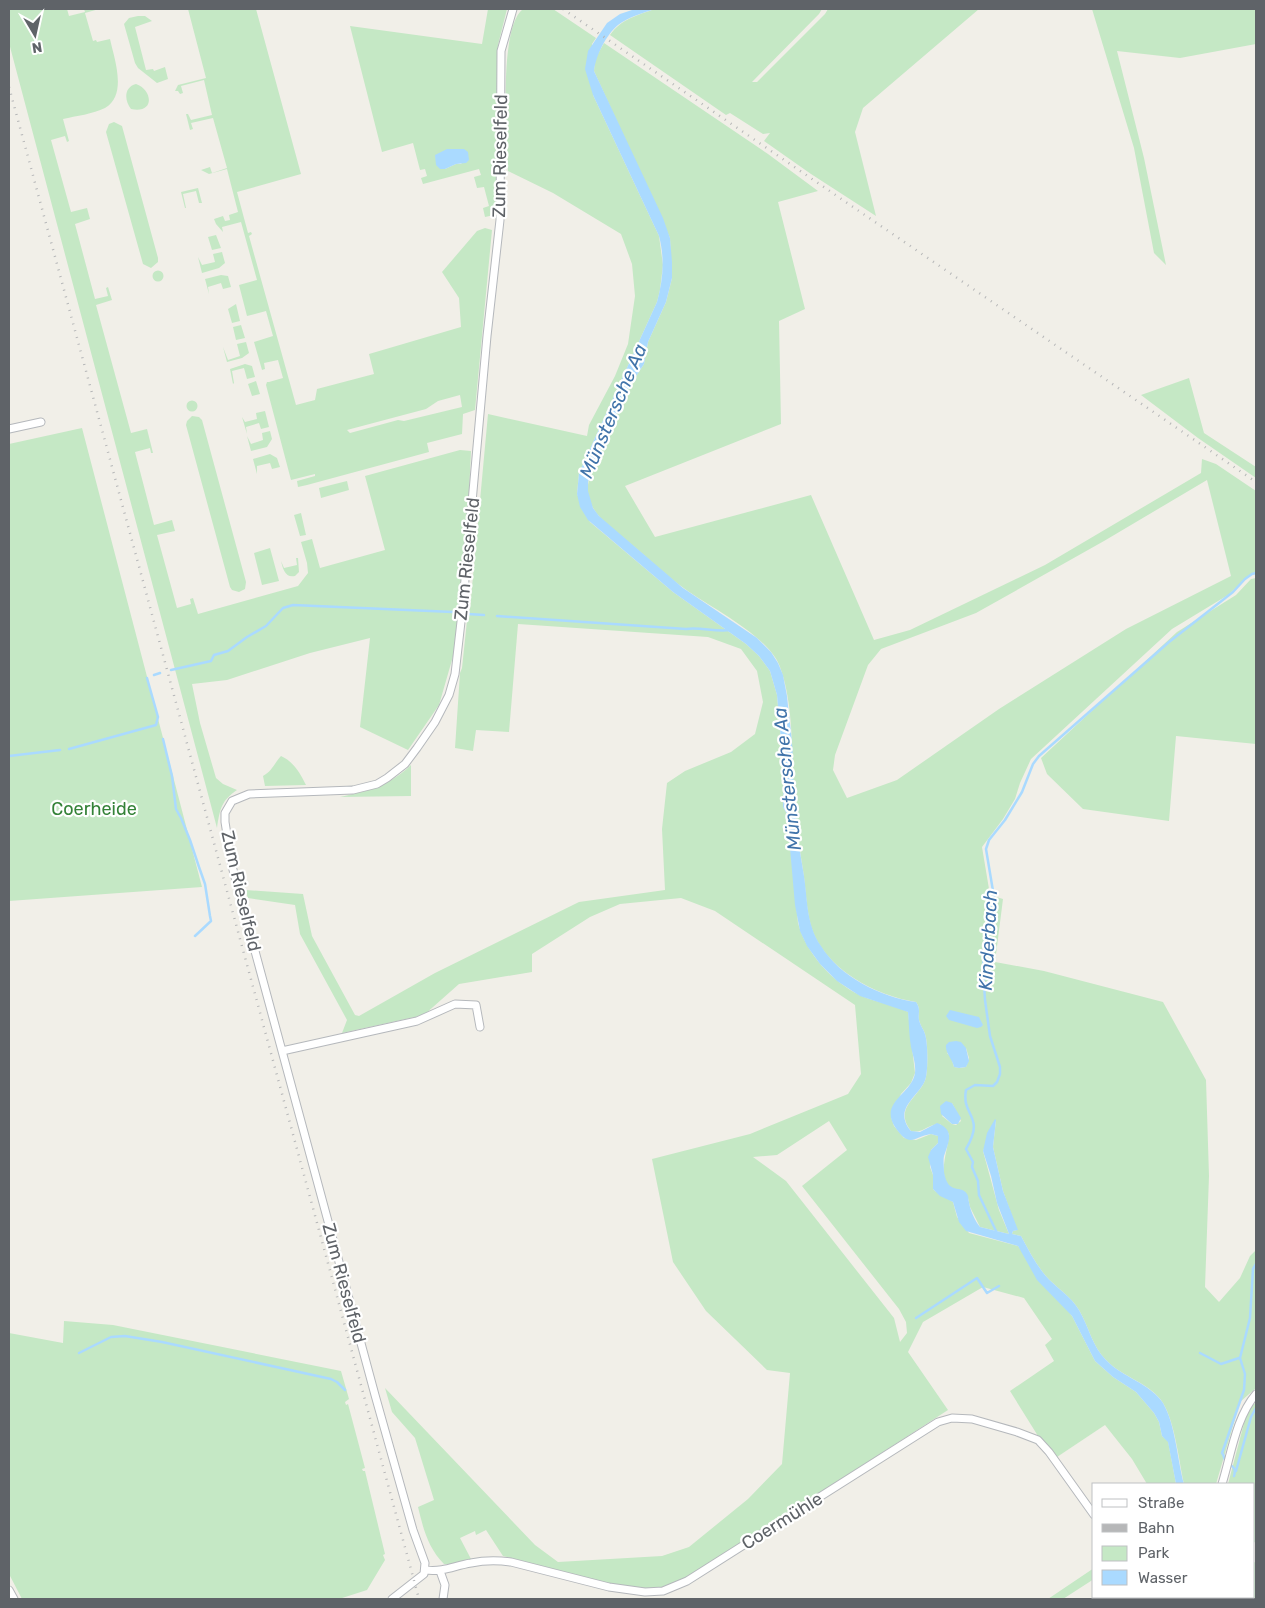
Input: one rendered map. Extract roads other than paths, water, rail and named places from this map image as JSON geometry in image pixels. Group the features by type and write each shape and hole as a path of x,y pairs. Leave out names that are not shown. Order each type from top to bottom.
{"street":[{"name":"Zum Rieselfeld","path":"425,1570 425,1563 413,1530 375,1395 232,866 225,830 225,813 232,801 249,794 341,791 365,788 377,784 405,764 435,722 450,695 455,674 462,613 487,336 500,220 501,51 513,9"},
{"path":"9,429 40,422"},
{"path":"282,1051 417,1021 455,1004 476,1005 480,1026"},
{"path":"1222,1483 1240,1419 1247,1404 1256,1394"},
{"name":"Coermühle","path":"425,1570 440,1571 470,1563 498,1560 628,1590 663,1591 687,1581 938,1422 959,1417 996,1425 1038,1440 1049,1452 1092,1512"},
{"path":"392,1599 419,1579 425,1570"},
{"path":"440,1571 445,1585 443,1599"},
{"path":"9,1590 14,1599"}],"water":[{"name":"Münstersche Aa","path":"635,9 655,9 626,20 609,34 597,58 594,71 663,218 670,238 672,278 666,302 648,342 644,364 627,390 592,469 588,482 588,491 593,508 599,516 683,588 757,638 771,652 778,663 783,675 787,696 797,830 812,928 829,957 850,976 862,984 889,996 916,1002 918,1007 920,1024 927,1043 927,1073 923,1084 906,1108 904,1115 906,1123 911,1131 920,1132 937,1123 947,1129 949,1142 944,1156 944,1172 948,1184 967,1194 972,1212 980,1227 1009,1234 997,1203 983,1151 987,1133 996,1120 993,1147 1003,1191 1018,1230 1013,1231 1012,1234 1021,1236 1045,1275 1076,1305 1101,1355 1113,1366 1158,1396 1163,1403 1174,1432 1184,1483 1176,1483 1168,1442 1162,1436 1159,1422 1154,1413 1136,1392 1113,1377 1095,1361 1072,1316 1037,1280 1018,1246 966,1231 959,1222 953,1202 940,1196 933,1189 933,1175 928,1157 931,1150 938,1143 938,1136 931,1134 908,1140 895,1127 891,1118 891,1111 898,1098 913,1080 915,1073 908,1012 860,996 837,981 820,964 807,946 800,931 795,905 787,814 783,807 784,775 777,695 770,671 759,656 746,644 673,592 588,520 580,507 577,494 579,473 657,302 662,278 663,261 659,236 593,95 585,69 588,51 607,23 620,14"},
{"path":"447,149 464,149 468,152 469,160 466,163 440,169 436,165 435,155"},
{"path":"950,1010 979,1017 983,1025 977,1028 949,1020 946,1016"},
{"path":"949,1042 961,1042 966,1048 969,1061 966,1067 954,1067 947,1051 946,1045"},
{"path":"946,1101 952,1103 961,1118 958,1124 952,1124 941,1114 940,1106"}],"waterway":[{"name":"Kinderbach","path":"996,1231 979,1195 978,1181 972,1167 973,1162 966,1149 974,1129 972,1117 965,1099 966,1090 975,1085 993,1086 1000,1074 1000,1067 990,1036 983,969 985,940 994,897 986,849 989,840 1005,820 1022,792 1033,764 1039,756 1169,642 1233,592 1245,579 1256,573"},
{"path":"171,670 211,661 214,655 228,651 266,626 283,608 293,605 453,612"},
{"path":"468,614 484,615"},
{"path":"497,616 686,629 730,630"},
{"path":"154,675 160,673"},
{"path":"69,749 156,725 158,717 147,678"},
{"path":"163,739 172,776 176,809 190,840 205,884 211,921 195,936"},
{"path":"9,756 60,750"},
{"path":"1234,1476 1234,1468 1225,1460 1222,1453 1244,1390 1245,1374 1240,1358 1250,1318 1253,1269 1256,1264"},
{"path":"916,1318 977,1278 987,1293 999,1286"},
{"path":"79,1353 111,1337 125,1336 162,1342 331,1379 345,1390"},
{"path":"1200,1353 1221,1364 1239,1358"},
{"path":"1236,1471 1251,1417 1256,1408"}],"railway":[{"path":"563,9 1256,482"},
{"path":"9,87 419,1599"}],"park label":[{"name":"Coerheide","path":"94,809"}]}
